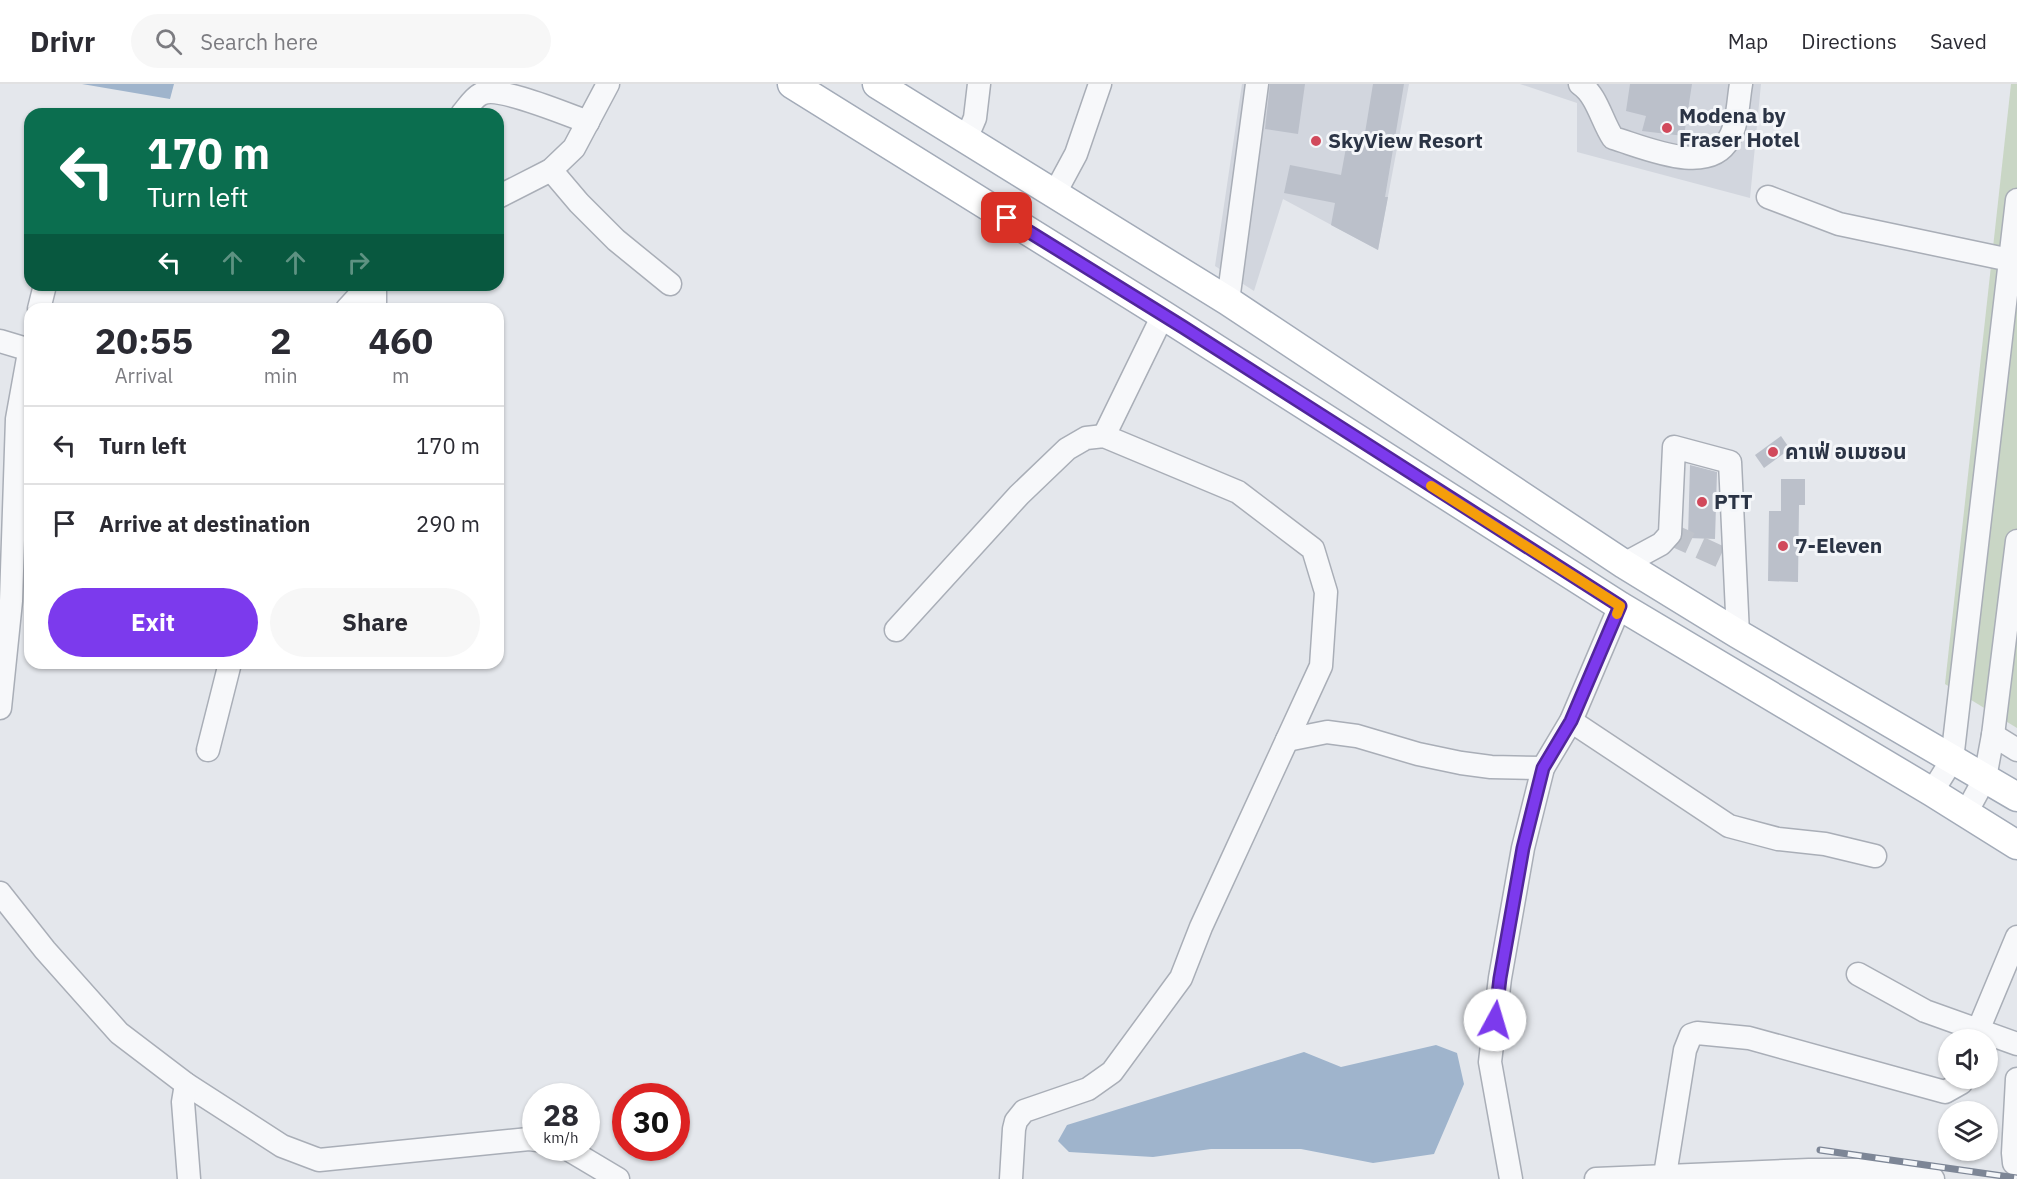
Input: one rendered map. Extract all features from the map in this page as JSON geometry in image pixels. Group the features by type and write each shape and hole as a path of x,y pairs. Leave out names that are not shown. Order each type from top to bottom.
{"main road":[{"path":"792,84 1163,315 1620,606 2017,845"},
{"path":"877,84 1228,301 1624,564 1738,634 2017,797"}],"street":[{"path":"504,194 552,170 574,148 608,84"},
{"path":"966,140 975,118 979,84"},
{"path":"1055,194 1076,154 1100,84"},
{"path":"1228,301 1257,84"},
{"path":"1580,84 1588,89 1604,125 1613,138 1692,159 1715,154 1730,138 1740,84"},
{"path":"467,108 483,93 503,93 588,122"},
{"path":"552,170 579,203 616,240 670,284"},
{"path":"1768,197 1839,224 2010,260"},
{"path":"1932,792 1953,760 2017,200"},
{"path":"352,303 364,291"},
{"path":"1104,436 1163,315"},
{"path":"0,341 24,347"},
{"path":"0,708 1,682 20,602 17,419 24,390"},
{"path":"896,630 1019,495 1067,449 1086,438 1104,436 1238,492 1313,549 1326,592 1321,666 1201,927 1182,978 1112,1072 1088,1089 1024,1111 1016,1121 1011,1179"},
{"path":"1624,564 1661,544 1670,534 1674,447 1730,462 1738,634"},
{"path":"1966,813 1985,778 1993,735 2017,541"},
{"path":"1511,1179 1490,1062 1502,967 1523,848 1543,768 1571,721 1620,606"},
{"path":"208,750 228,669"},
{"path":"1571,721 1729,826 1778,839 1825,844 1875,856"},
{"path":"1287,740 1327,732 1357,736 1418,754 1461,763 1491,767 1543,768"},
{"path":"1993,735 2017,750"},
{"path":"0,893 45,950 119,1033 186,1084 282,1146 319,1160 522,1140"},
{"path":"1978,1029 2017,937"},
{"path":"1858,974 1925,1011 1965,1029"},
{"path":"1665,1175 1687,1042 1691,1035 1697,1033 1749,1038 1945,1092 1950,1089"},
{"path":"1998,1039 2017,1044"},
{"path":"2017,1079 2013,1153 2014,1163 2017,1165"},
{"path":"186,1084 183,1102 189,1179"},
{"path":"588,1161 618,1179"},
{"path":"1596,1179 1873,1170 1933,1179"}],"shaded area":[{"name":"SkyView Resort","path":"1242,84 1409,84 1378,250 1283,199 1254,291 1215,266"},
{"name":"Modena by Fraser Hotel","path":"1520,84 1761,84 1750,198 1577,152 1577,103"}],"green space":[{"path":"2011,84 2017,84 2017,728 1945,684"}],"water":[{"path":"82,84 174,84 170,99"},
{"path":"1436,1045 1457,1053 1464,1084 1434,1154 1373,1163 1301,1149 1211,1149 1153,1157 1069,1152 1058,1141 1067,1125 1304,1052 1341,1067"}],"building":[{"path":"1270,84 1305,84 1298,134 1265,129"},
{"path":"1373,84 1404,84 1378,250 1331,225 1335,203 1284,193 1290,165 1341,175 1347,142 1363,145"},
{"path":"1630,84 1692,84 1684,136 1642,131 1646,116 1626,111"},
{"name":"คาเฟ่ อเมซอน","path":"1781,436 1790,449 1764,468 1755,455"},
{"name":"PTT","path":"1690,465 1717,472 1715,539 1688,538"},
{"name":"7-Eleven","path":"1781,479 1805,479 1805,505 1799,505 1798,582 1768,581 1769,511 1781,511"}],"tunnel":[{"path":"1670,534 1734,563"}],"railway":[{"path":"1820,1150 2017,1178"}],"slow traffic":[{"path":"1431,486 1620,606 1617,614"}],"place":[{"name":"Modena by Fraser Hotel","path":"1667,128"},
{"name":"SkyView Resort","path":"1316,141"},
{"name":"คาเฟ่ อเมซอน","path":"1773,452"},
{"name":"PTT","path":"1702,502"},
{"name":"7-Eleven","path":"1783,546"}],"route":[{"path":"1007,218 1183,327 1620,606 1571,721 1543,768 1523,848 1500,978 1495,1020"}]}
